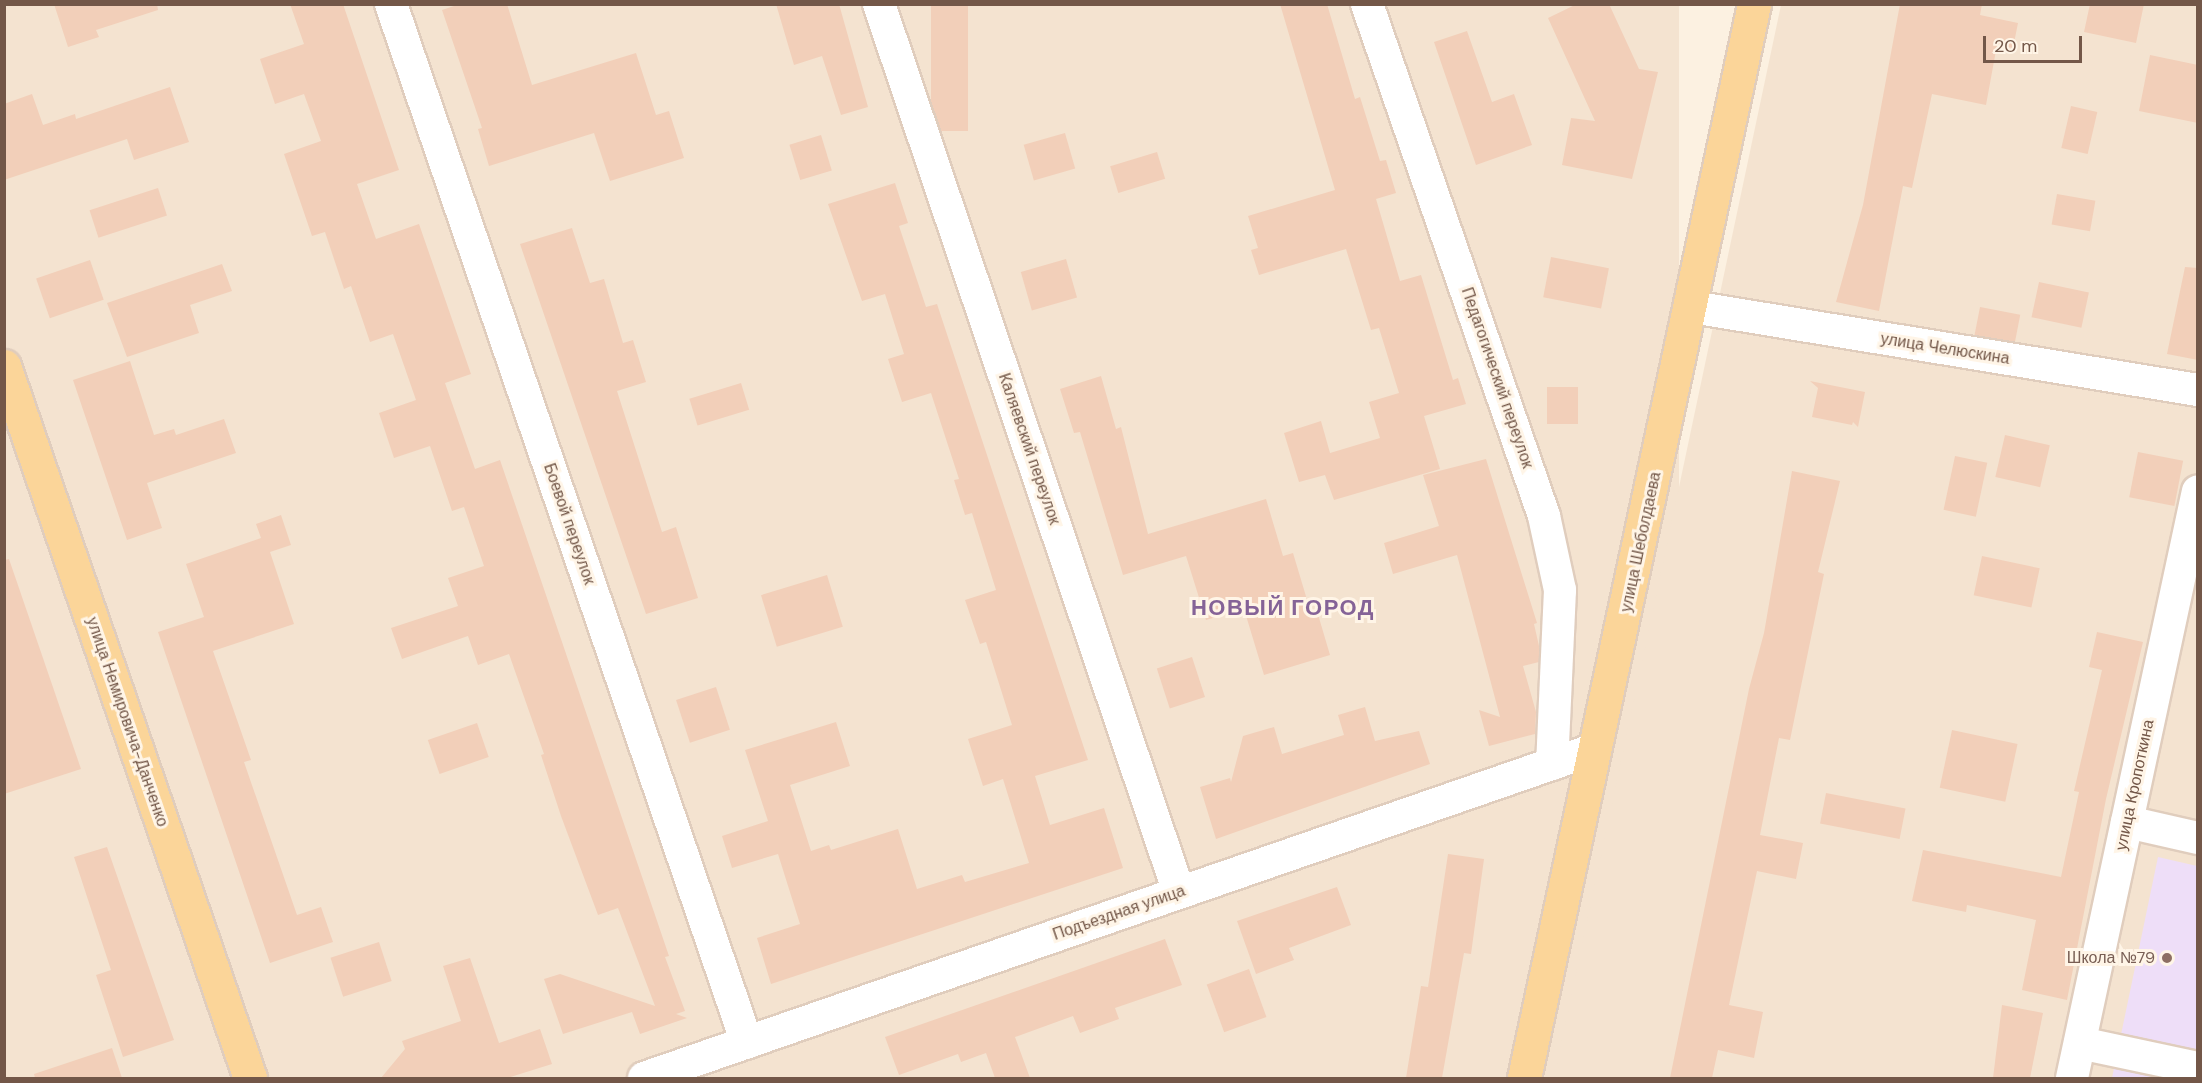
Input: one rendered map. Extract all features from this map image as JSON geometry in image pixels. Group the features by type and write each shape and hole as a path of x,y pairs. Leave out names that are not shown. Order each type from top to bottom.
{"main road":[{"name":"улица Шеболдаева","path":"1524,1078 1692,307 1754,4"},
{"name":"улица Немировича-Данченко","path":"4,366 250,1078"}],"street":[{"name":"Боевой переулок","path":"391,4 747,1043"},
{"name":"Каляевский переулок","path":"879,4 1179,892"},
{"name":"Педагогический переулок","path":"1367,4 1544,516 1560,590 1552,764"},
{"name":"улица Челюскина","path":"1692,307 2198,390"},
{"name":"улица Кропоткина","path":"2072,1078 2198,491"},
{"name":"Подъездная улица","path":"644,1078 1595,749"},
{"path":"2127,822 2198,838"},
{"path":"2080,1042 2198,1068"}],"shaded area":[{"path":"5,5 1679,5 1679,1078 5,1078"},
{"path":"1781,5 2197,5 2197,1078 1554,1078"},
{"name":"Школа №79","path":"2158,857 2197,866 2197,1078 2112,1078"}],"building":[{"path":"54,4 157,4 158,10 96,30 99,37 68,47"},
{"path":"290,4 343,4 399,170 357,184 376,239 419,224 471,374 445,383 475,469 500,460 669,956 665,957 685,1011 676,1014 687,1018 640,1034 632,1012 563,1034 544,979 560,974 655,1006 618,908 598,915 561,816 541,755 544,754 509,654 478,665 468,636 402,659 391,628 458,606 448,578 484,566 464,507 452,511 430,446 394,458 379,413 416,400 393,334 370,342 351,286 344,289 325,232 312,236 284,154 321,141 304,94 275,104 260,59 304,44"},
{"path":"460,4 507,4 532,85 636,53 656,115 669,111 684,158 610,181 594,133 489,166 478,129 482,128 442,10"},
{"path":"776,4 839,4 868,107 841,115 822,56 794,65"},
{"path":"931,4 968,4 968,131 931,131"},
{"path":"1280,4 1327,4 1355,99 1360,97 1380,161 1386,160 1396,193 1376,199 1400,281 1421,275 1453,380 1458,378 1466,404 1424,416 1440,469 1334,500 1325,475 1299,482 1284,433 1321,421 1330,453 1380,438 1369,402 1399,393 1379,328 1371,330 1346,249 1259,275 1251,250 1258,248 1248,216 1335,190"},
{"path":"1577,4 1609,4 1639,69 1658,72 1632,179 1562,165 1571,118 1595,121 1548,18"},
{"path":"1900,4 1982,4 1980,15 2018,23 2013,48 1997,45 1986,105 1932,94 1912,188 1903,186 1879,311 1836,302 1863,205"},
{"path":"2090,4 2144,4 2136,43 2084,32"},
{"path":"1467,31 1492,102 1514,94 1532,145 1476,165 1434,42"},
{"path":"2150,55 2198,65 2198,123 2139,111"},
{"path":"170,87 189,142 134,160 127,139 4,180 4,104 32,94 43,125 75,114 76,119"},
{"path":"2071,106 2097,112 2088,154 2061,148"},
{"path":"1065,133 1075,169 1034,180 1024,145"},
{"path":"821,135 832,170 800,180 789,145"},
{"path":"1157,152 1165,179 1118,193 1110,166"},
{"path":"895,183 908,223 899,226 926,307 937,304 1088,760 1035,776 1050,825 1104,808 1123,868 771,984 757,938 800,924 778,854 732,868 722,836 768,821 745,750 836,722 850,766 790,785 811,851 829,845 831,850 898,829 917,889 962,875 965,882 1029,863 1003,779 983,786 968,739 1012,725 986,642 980,644 965,600 996,590 972,513 965,515 954,480 959,479 931,393 902,402 888,359 904,354 885,294 862,301 828,204"},
{"path":"158,188 167,216 98,238 90,210"},
{"path":"2057,194 2095,201 2090,231 2052,225"},
{"path":"572,228 590,283 604,279 623,343 633,340 646,382 617,391 662,532 676,527 698,598 646,614 520,244"},
{"path":"1551,257 1609,268 1601,309 1543,297"},
{"path":"1066,259 1077,297 1032,310 1021,272"},
{"path":"90,260 104,300 50,318 36,279"},
{"path":"222,264 232,291 190,305 199,333 127,357 107,303"},
{"path":"2185,267 2198,268 2198,360 2167,354"},
{"path":"2039,282 2089,293 2081,328 2032,317"},
{"path":"1980,307 2020,315 2015,343 1974,335"},
{"path":"130,361 154,435 174,429 176,435 224,419 236,453 147,483 162,528 127,540 73,380"},
{"path":"1101,376 1116,429 1121,427 1148,534 1266,499 1283,556 1293,553 1311,613 1317,611 1330,655 1264,675 1244,609 1206,620 1186,556 1123,575 1080,432 1074,433 1060,389"},
{"path":"1810,381 1865,392 1858,427 1853,422 1852,425 1812,417 1818,388"},
{"path":"741,383 749,410 698,426 689,399"},
{"path":"1547,387 1578,387 1578,424 1547,424"},
{"path":"2005,435 2050,445 2040,487 1995,477"},
{"path":"2138,452 2183,461 2174,506 2129,497"},
{"path":"1955,456 1987,463 1976,517 1944,510"},
{"path":"1486,459 1537,623 1534,624 1539,646 1539,662 1523,666 1536,712 1535,734 1489,746 1479,710 1500,717 1457,555 1393,574 1384,543 1439,526 1423,475"},
{"path":"1792,471 1840,481 1818,572 1824,574 1790,740 1779,738 1760,835 1803,843 1796,879 1757,871 1729,1005 1763,1012 1754,1058 1718,1050 1712,1078 1670,1078 1749,689 1764,633"},
{"path":"281,515 291,545 270,552 294,624 213,651 251,760 244,762 297,915 321,907 333,942 270,963 158,632 204,617 186,564 261,538 256,524"},
{"path":"1982,556 2040,568 2031,607 1974,595"},
{"path":"9,559 81,769 4,794 4,560"},
{"path":"827,575 843,627 777,647 761,595"},
{"path":"2097,632 2143,642 2106,799 2067,1000 2022,990 2036,920 1967,905 1966,912 1912,901 1923,850 2061,877 2079,792 2074,791 2102,670 2089,667"},
{"path":"1192,657 1205,697 1170,708 1157,668"},
{"path":"716,687 730,730 690,743 676,700"},
{"path":"1365,707 1375,741 1419,731 1430,764 1216,839 1200,787 1230,778 1231,782 1243,736 1274,727 1282,754 1344,735 1338,715"},
{"path":"477,723 489,757 440,774 428,740"},
{"path":"1952,730 2018,744 2005,802 1940,788"},
{"path":"1826,793 1906,808 1900,839 1820,823"},
{"path":"107,847 174,1040 123,1057 96,975 111,970 74,857"},
{"path":"1448,854 1484,859 1471,954 1464,953 1442,1078 1406,1078 1421,986 1428,987"},
{"path":"1337,887 1351,925 1289,948 1294,960 1256,974 1237,921"},
{"path":"1165,939 1182,985 1115,1008 1119,1019 1080,1033 1073,1016 1015,1037 1030,1078 995,1078 986,1053 961,1062 958,1054 899,1075 885,1037"},
{"path":"379,942 392,981 343,997 330,958"},
{"path":"470,958 499,1043 540,1029 552,1064 507,1078 381,1078 405,1049 402,1041 461,1021 443,966"},
{"path":"1249,969 1266,1017 1224,1032 1207,984"},
{"path":"2002,1005 2043,1013 2030,1078 1993,1078"},
{"path":"112,1048 122,1078 35,1078 34,1074"}],"place":[{"name":"Школа №79","path":"2167,958"}],"district":[{"name":"НОВЫЙ ГОРОД","path":"1283,608"}]}
